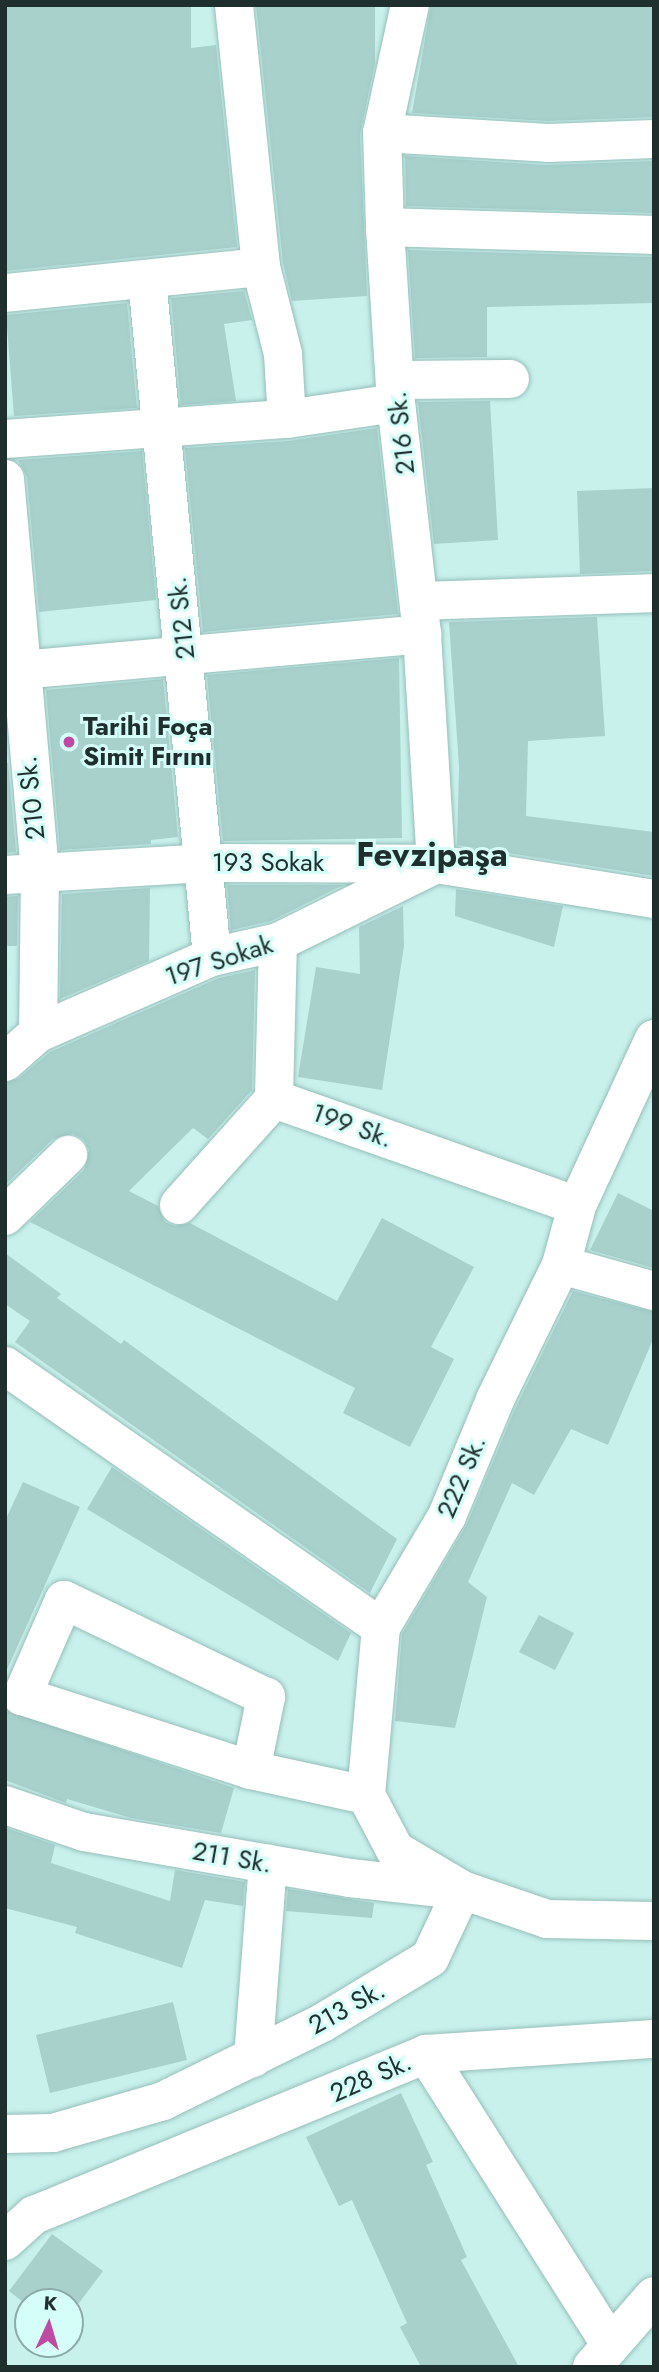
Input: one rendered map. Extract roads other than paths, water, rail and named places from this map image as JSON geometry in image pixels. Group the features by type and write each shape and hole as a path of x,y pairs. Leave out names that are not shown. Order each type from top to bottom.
{"street":[{"path":"234,5 261,267 283,354 287,419"},
{"name":"216 Sk.","path":"410,5 382,133 396,391 421,618 436,864"},
{"path":"382,133 548,142 654,139"},
{"path":"385,227 654,235"},
{"path":"5,293 261,267"},
{"name":"212 Sk.","path":"147,279 160,427 186,652 212,957"},
{"path":"5,439 287,419 396,391 510,379"},
{"name":"210 Sk.","path":"5,479 20,670 16,738 23,873 38,1033"},
{"path":"20,670 186,652 421,618 654,593"},
{"name":"193 Sokak","path":"23,873 205,863 436,864 654,900"},
{"name":"197 Sokak","path":"5,1062 38,1033 212,957 278,942 436,864"},
{"path":"179,1205 274,1099 278,942"},
{"name":"222 Sk.","path":"366,1795 380,1627 447,1516 495,1400 561,1265 577,1206 654,1039"},
{"name":"199 Sk.","path":"274,1099 577,1206"},
{"path":"5,1216 68,1155"},
{"path":"561,1265 654,1291"},
{"path":"5,1366 380,1627"},
{"path":"251,1770 266,1696 64,1600 22,1696 251,1770 366,1795 395,1850 462,1890 547,1919 654,1921"},
{"name":"211 Sk.","path":"5,1805 84,1832 268,1864 462,1890"},
{"path":"253,2058 268,1864"},
{"name":"213 Sk.","path":"5,2134 53,2133 114,2118 163,2101 253,2058 430,1958 462,1890"},
{"path":"426,2054 654,2039"},
{"name":"228 Sk.","path":"5,2241 34,2215 426,2054 600,2355"},
{"path":"600,2355 654,2296"}],"place":[{"name":"Tarihi Foça Simit Fırını","path":"69,742"}],"district":[{"name":"Fevzipaşa","path":"432,855"}]}
